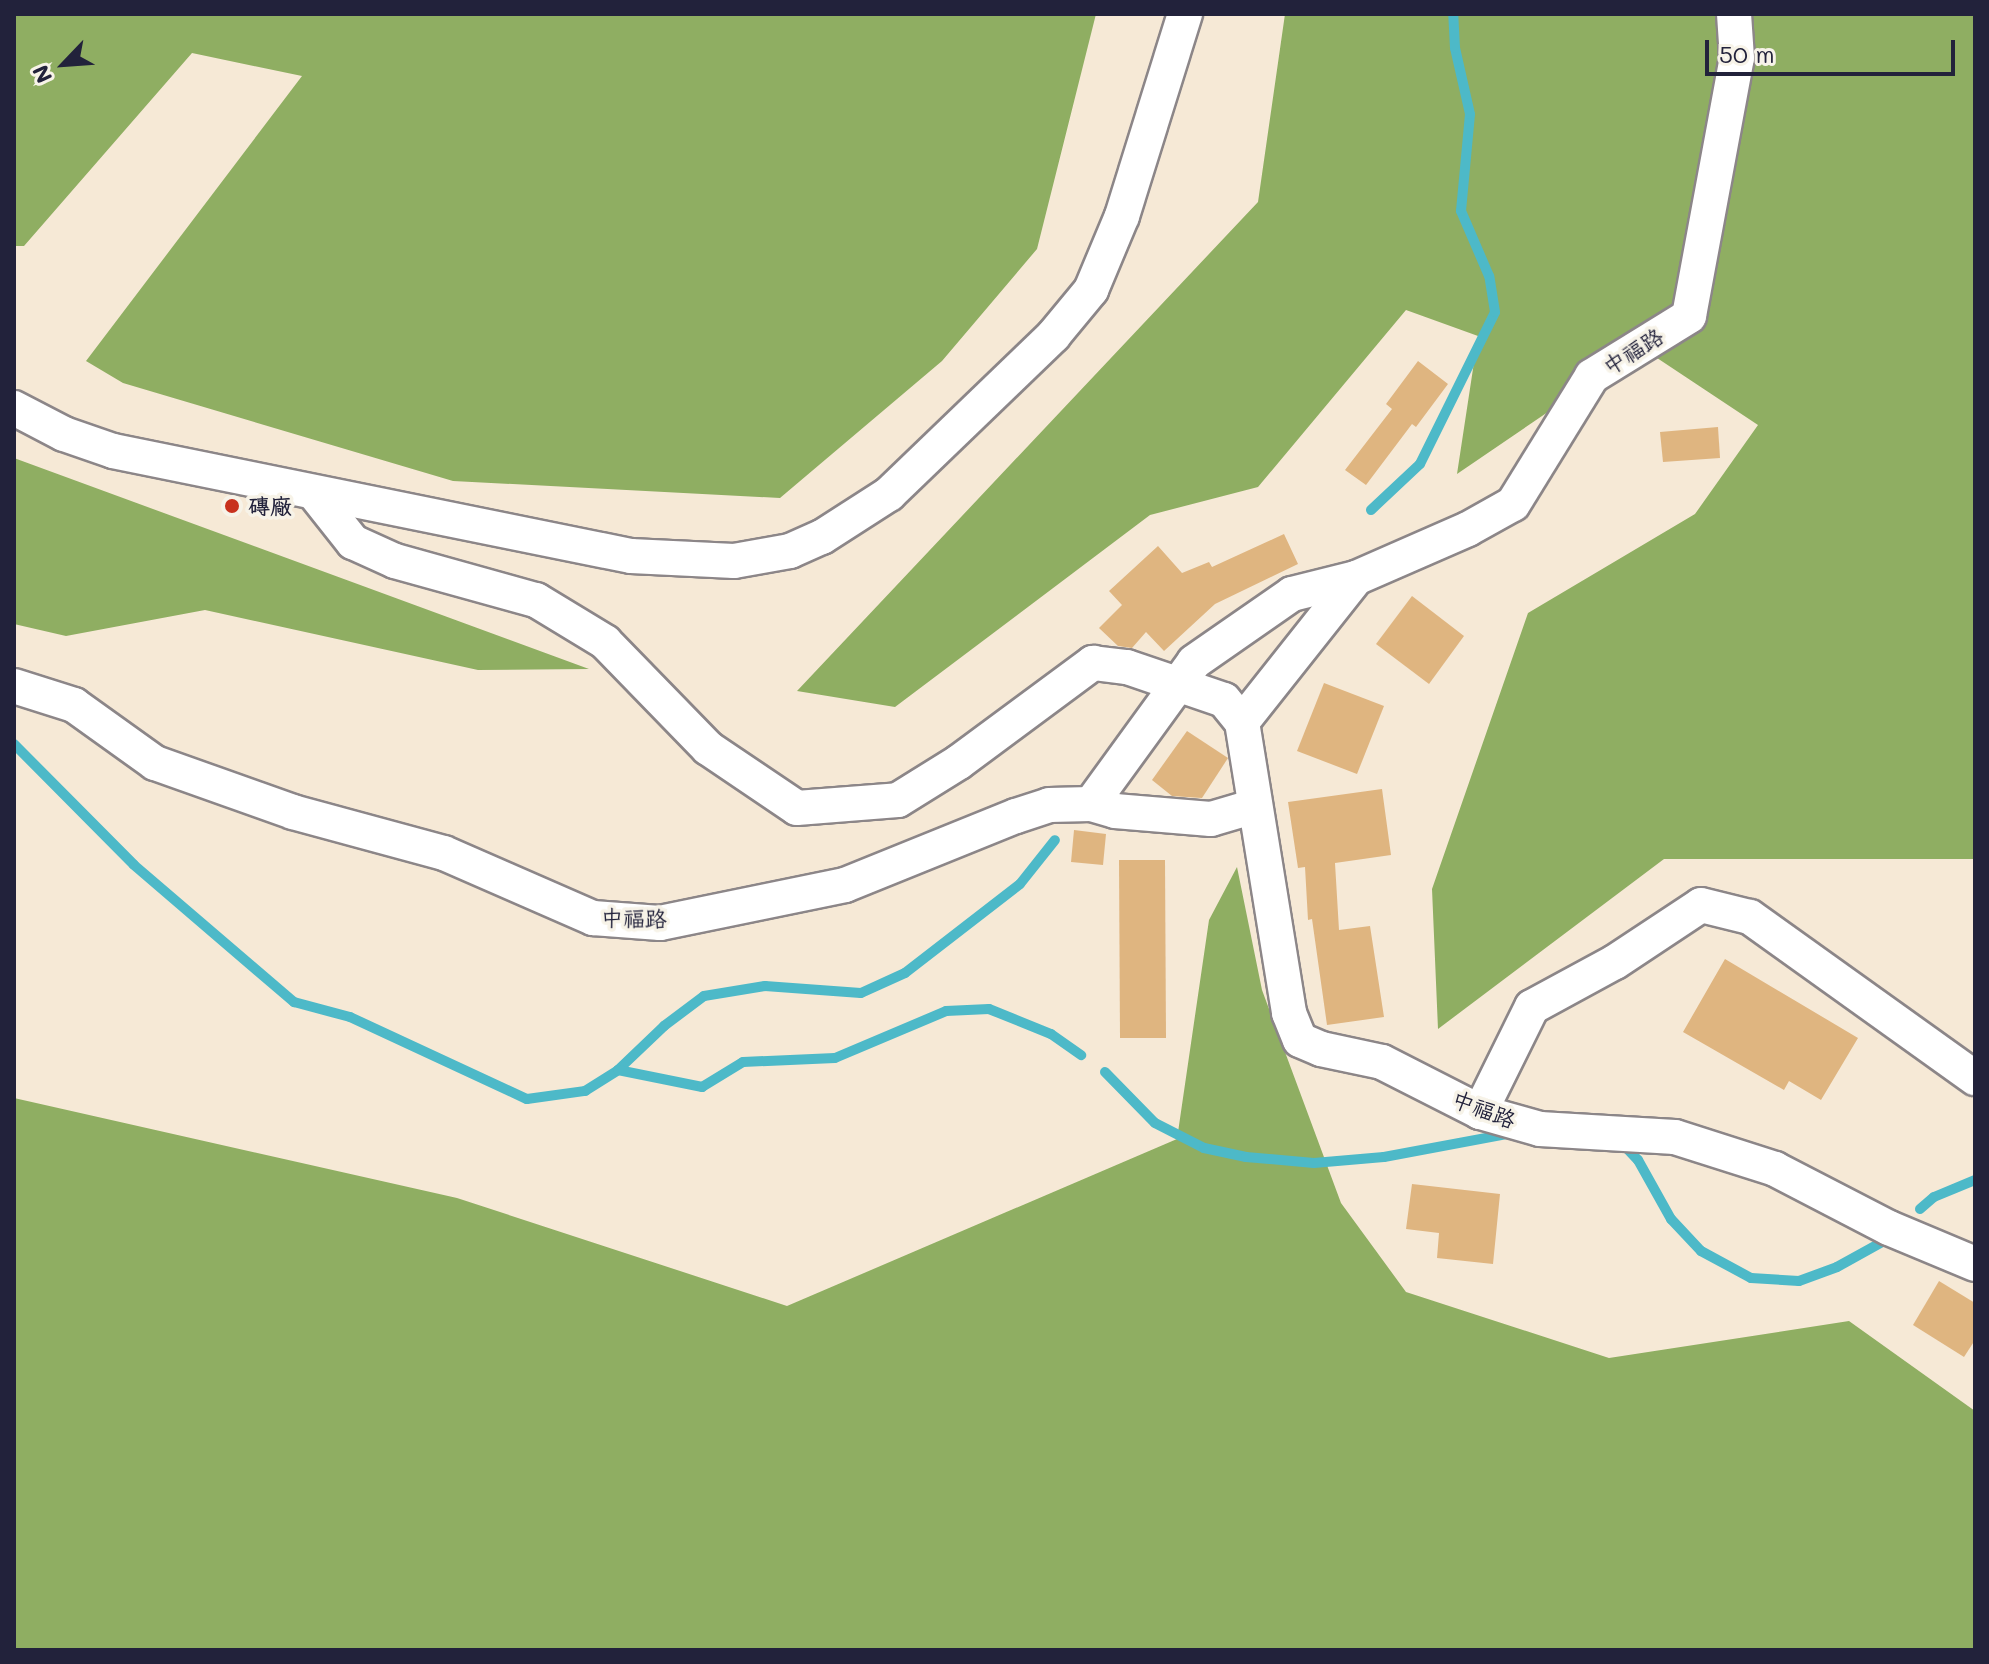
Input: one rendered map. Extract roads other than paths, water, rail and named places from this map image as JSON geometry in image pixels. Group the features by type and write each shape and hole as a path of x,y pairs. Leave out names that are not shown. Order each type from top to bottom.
{"street":[{"path":"14,408 64,434 113,451 631,556 734,561 790,551 822,537 889,494 1053,336 1091,290 1122,216 1185,14"},
{"name":"中福路","path":"14,686 74,705 155,763 293,812 444,853 593,918 660,923 845,885 1049,805 1091,804 1194,662 1292,594 1356,578 1468,529 1513,504 1592,376 1689,316 1737,58 1734,14"},
{"path":"314,493 353,542 395,561 536,600 605,642 708,748 797,808 898,800 959,762 1093,663 1127,667 1178,687 1224,700 1242,722"},
{"name":"中福路","path":"1356,578 1242,722 1289,1013 1300,1040 1321,1049 1354,1053 1382,1062 1480,1112 1540,1129 1675,1137 1775,1169 1889,1228 1975,1264"},
{"path":"1091,804 1115,811 1211,819 1255,806"},
{"path":"1480,1112 1532,1007 1615,962 1701,905 1750,917 1975,1078"}],"waterway":[{"path":"1371,510 1420,464 1495,312 1489,276 1461,211 1470,114 1455,48 1453,14"},
{"path":"14,744 134,865 294,1002 350,1017 527,1099 585,1091 618,1070 664,1026 704,996 765,986 861,993 905,973 1020,884 1055,840"},
{"path":"618,1070 702,1087 743,1062 835,1058 946,1011 989,1009 1051,1034 1081,1055"},
{"path":"1105,1072 1155,1123 1204,1148 1246,1157 1314,1163 1384,1157 1512,1133"},
{"path":"1621,1142 1638,1160 1671,1219 1701,1251 1751,1278 1799,1281 1837,1267 1886,1240"},
{"path":"1920,1209 1934,1197 1975,1180"}],"place":[{"name":"磚廠","path":"232,506"}]}
